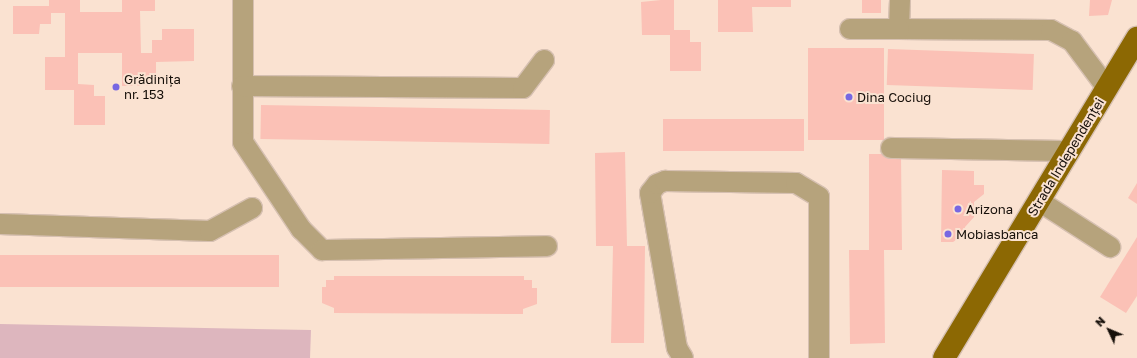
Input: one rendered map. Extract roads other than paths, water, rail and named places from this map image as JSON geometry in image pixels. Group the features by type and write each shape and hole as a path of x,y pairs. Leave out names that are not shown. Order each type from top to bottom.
{"main road":[{"name":"Strada Independenței","path":"944,358 1137,38"}],"lane":[{"path":"243,0 243,142 301,229 322,250 547,246"},
{"path":"899,29 900,0"},
{"path":"850,29 1051,30 1072,41 1107,88"},
{"path":"242,86 523,88 544,60"},
{"path":"891,148 1068,151"},
{"path":"678,357 651,205 652,188 665,181 796,183 812,191 821,203 819,358"},
{"path":"1039,201 1110,247"},
{"path":"0,224 210,231 252,208"}],"place":[{"name":"Grădinița nr. 153","path":"116,87"},
{"name":"Dina Cociug","path":"849,97"},
{"name":"Arizona","path":"958,209"},
{"name":"Mobiasbanca","path":"948,234"}]}
